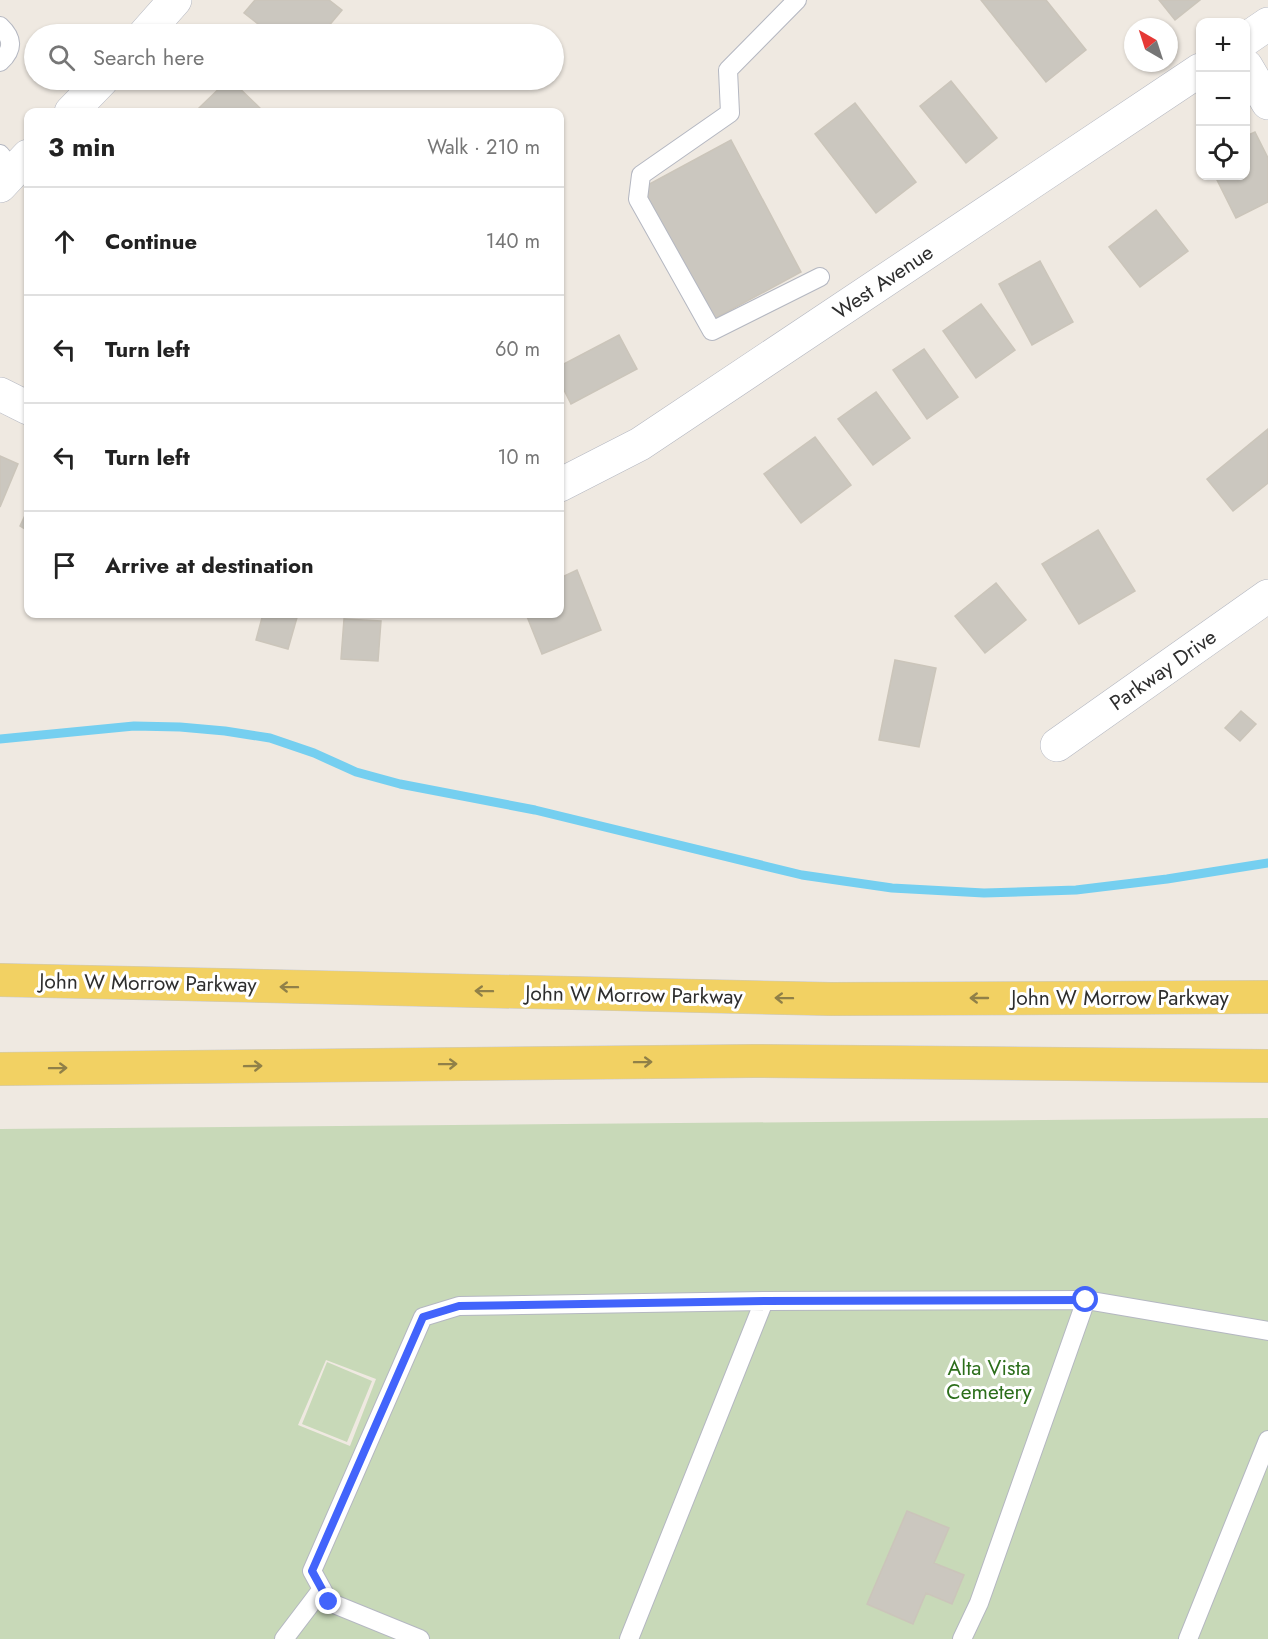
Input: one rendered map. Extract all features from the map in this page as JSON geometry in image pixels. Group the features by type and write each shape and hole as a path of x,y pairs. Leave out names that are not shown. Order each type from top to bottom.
{"main road":[{"name":"John W Morrow Parkway","path":"0,980 819,999 1268,997"},
{"path":"0,1069 753,1061 1268,1066"}],"street":[{"path":"154,24 175,0"},
{"path":"1250,36 1268,24"},
{"name":"West Avenue","path":"564,483 640,444 1197,72"},
{"path":"1249,72 1268,103"},
{"path":"75,108 92,90"},
{"path":"0,394 24,406"},
{"name":"Parkway Drive","path":"1057,744 1268,596"}],"lane":[{"path":"797,0 728,70 730,113 641,175 639,199 712,331 820,277"},
{"path":"0,26 8,33 11,44 6,56 0,62"},
{"path":"962,1639 979,1603 1086,1300"},
{"path":"420,1639 329,1602 312,1571 423,1317 459,1306 764,1301 1086,1300 1268,1330"},
{"path":"629,1639 764,1301"},
{"path":"1188,1639 1268,1440"},
{"path":"284,1639 322,1589"}],"green space":[{"name":"Alta Vista Cemetery","path":"1268,1118 1268,1639 0,1639 0,1129","holes":["326,1360 376,1379 350,1446 298,1425"]},
{"path":"327,1362 372,1381 347,1442 302,1424"}],"building":[{"path":"255,0 329,0 342,10 330,24 258,24 244,13"},
{"path":"981,0 1046,0 1086,50 1046,82"},
{"path":"1159,0 1200,0 1178,18 1173,18"},
{"path":"951,81 997,138 966,163 920,106"},
{"path":"218,90 241,90 260,108 199,108"},
{"path":"855,103 916,182 876,213 815,134"},
{"path":"1255,132 1268,158 1268,202 1236,218 1217,180 1250,180 1250,134"},
{"path":"731,140 801,272 712,320 642,188"},
{"path":"1156,210 1188,251 1140,287 1109,247"},
{"path":"1040,261 1073,322 1032,345 999,284"},
{"path":"981,304 1015,350 976,378 943,331"},
{"path":"619,335 637,369 571,404 564,390 564,364"},
{"path":"924,349 958,397 927,419 893,370"},
{"path":"876,392 910,438 873,465 838,419"},
{"path":"1268,429 1268,483 1233,511 1207,479"},
{"path":"815,437 851,485 801,523 764,474"},
{"path":"0,456 18,464 0,507"},
{"path":"1098,530 1135,591 1079,624 1042,564"},
{"path":"577,570 601,630 542,654 528,618 564,618 564,576"},
{"path":"996,583 1026,620 985,653 955,616"},
{"path":"262,618 297,618 288,649 256,640"},
{"path":"344,619 381,621 378,661 341,659"},
{"path":"895,660 936,668 919,747 879,740"},
{"path":"1241,711 1256,724 1240,741 1225,728"},
{"path":"907,1511 949,1528 934,1563 964,1575 952,1604 926,1593 913,1624 867,1604"}],"waterway":[{"path":"0,739 134,726 180,727 270,738 314,753 356,772 400,784 535,810 802,875 892,888 984,893 1076,890 1268,863"}],"route":[{"path":"329,1602 312,1571 423,1317 459,1306 764,1301 1086,1300"}]}
